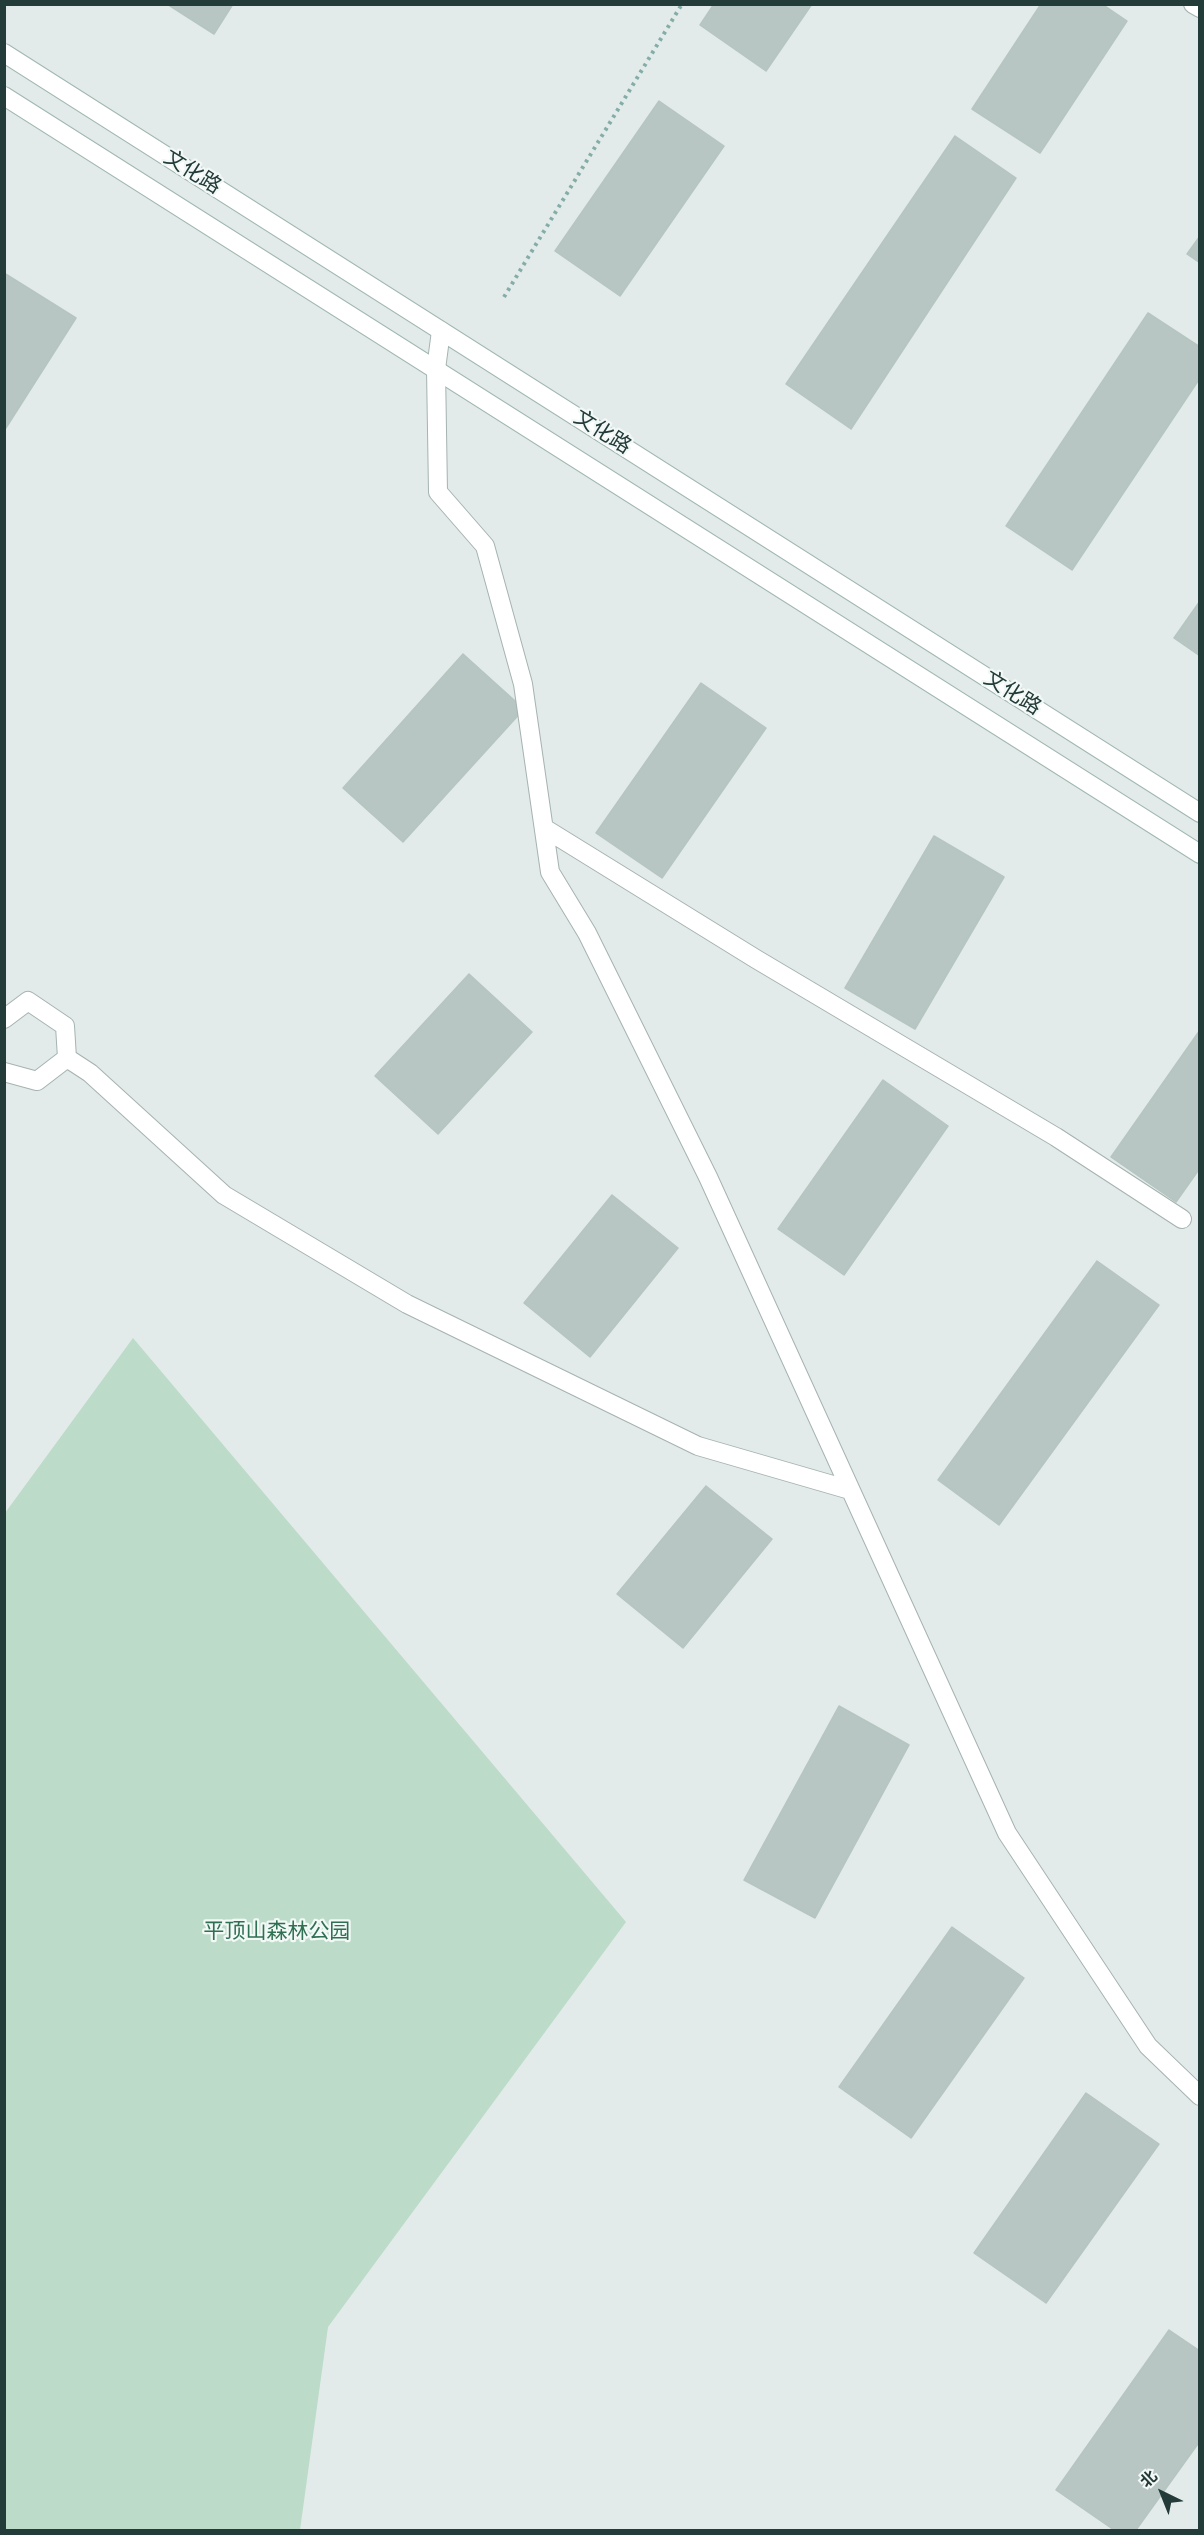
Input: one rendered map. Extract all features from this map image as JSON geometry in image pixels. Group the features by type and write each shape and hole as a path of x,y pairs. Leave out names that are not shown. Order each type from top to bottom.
{"street":[{"path":"1193,4 1200,8"},
{"name":"文化路","path":"4,53 1200,813"},
{"name":"文化路","path":"4,96 1200,854"},
{"path":"441,331 436,369 438,492 485,546 523,684 550,872 587,933 708,1177 1007,1833 1148,2046 1200,2096"},
{"path":"544,828 766,965 1056,1137 1182,1219"},
{"path":"4,1019 28,1001 65,1026 67,1058"},
{"path":"67,1058 90,1073 224,1195 406,1304 698,1446 850,1490"},
{"path":"4,1072 37,1081 67,1058"}],"path":[{"path":"504,297 682,4"}],"green space":[{"name":"平顶山森林公园","path":"133,1338 626,1922 328,2327 300,2530 5,2530 5,1513"}],"building":[{"path":"167,4 233,4 214,34"},
{"path":"714,4 812,4 766,71 700,25"},
{"path":"1041,4 1102,4 1127,21 1040,153 972,109"},
{"path":"659,101 724,146 620,296 555,251"},
{"path":"955,136 1016,178 851,429 786,384"},
{"path":"1200,236 1200,263 1187,254"},
{"path":"4,273 76,318 4,431"},
{"path":"1148,313 1200,347 1200,378 1072,570 1006,526"},
{"path":"1200,601 1200,656 1174,638"},
{"path":"463,654 524,709 403,842 343,788"},
{"path":"701,683 766,728 662,878 596,833"},
{"path":"934,836 1004,877 915,1029 845,988"},
{"path":"469,974 532,1032 438,1134 375,1076"},
{"path":"1200,1030 1200,1168 1176,1202 1111,1157"},
{"path":"883,1080 948,1126 844,1275 778,1229"},
{"path":"612,1195 678,1248 590,1357 524,1303"},
{"path":"1097,1261 1159,1305 999,1525 938,1480"},
{"path":"706,1486 772,1539 683,1648 617,1594"},
{"path":"839,1706 909,1745 815,1918 744,1880"},
{"path":"952,1927 1024,1978 911,2138 839,2087"},
{"path":"1086,2093 1159,2144 1046,2303 974,2253"},
{"path":"1169,2330 1200,2351 1200,2441 1136,2530 1114,2530 1056,2490"}]}
